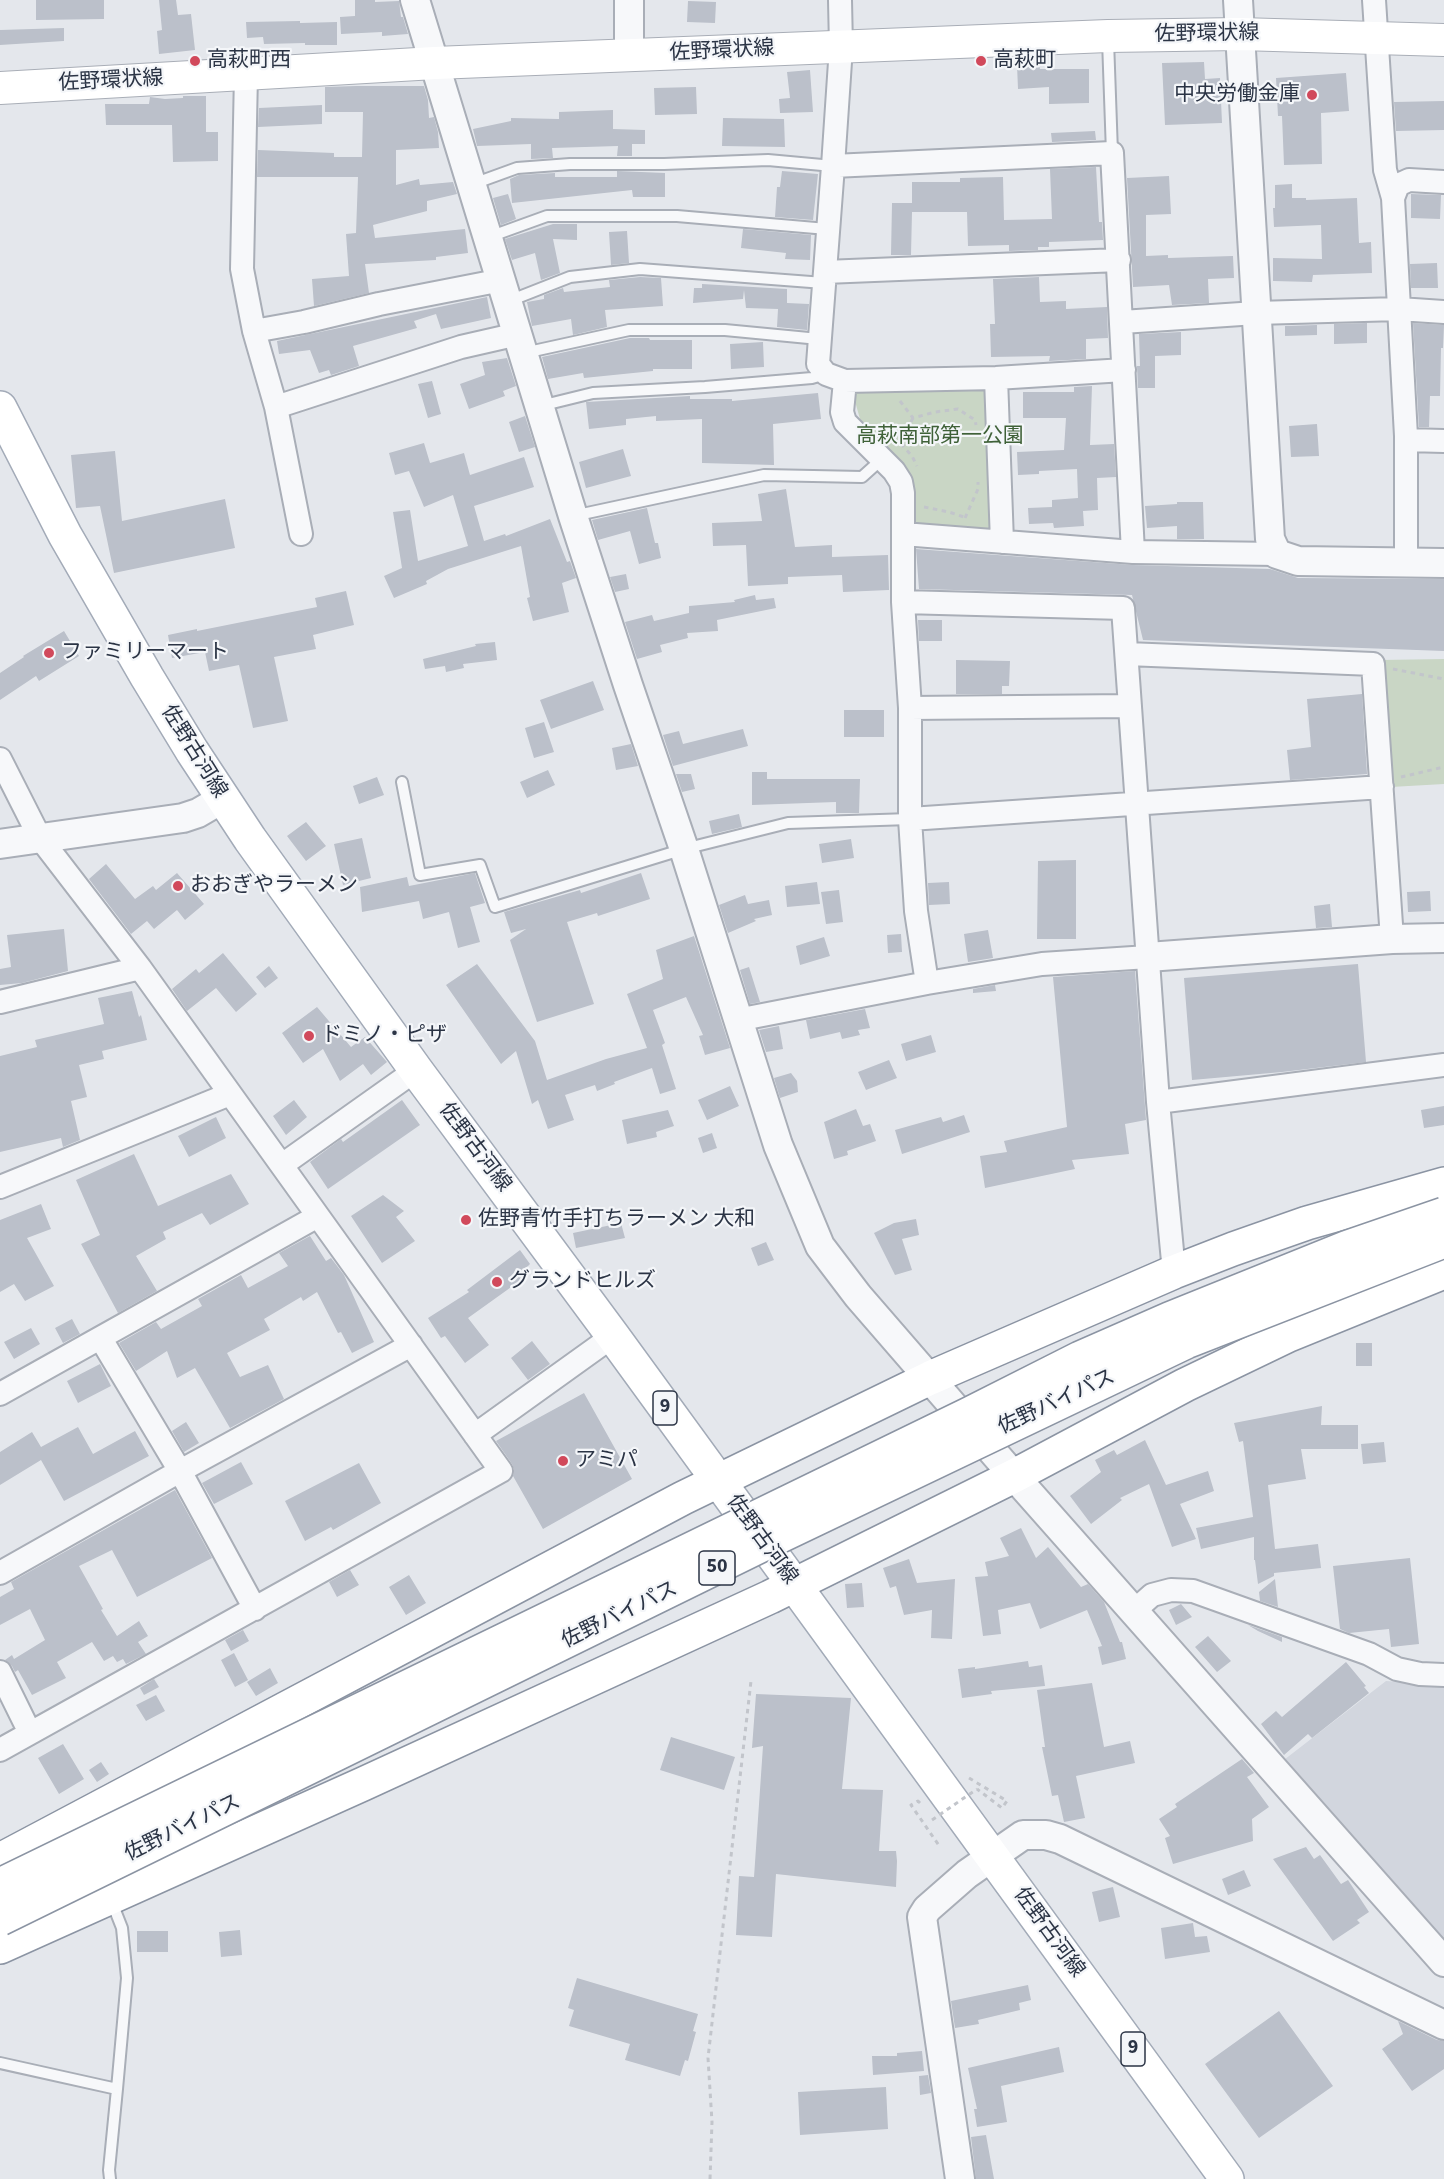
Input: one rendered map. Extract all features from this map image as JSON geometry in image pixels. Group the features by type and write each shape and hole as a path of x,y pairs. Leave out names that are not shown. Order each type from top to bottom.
{"main road":[{"name":"佐野環状線","path":"0,88 435,63 1108,36 1240,34 1444,40"},
{"name":"佐野古河線","path":"2,416 64,535 222,799 416,1070 613,1336 1227,2179"},
{"path":"0,1860 717,1480 930,1378 1174,1272 1233,1249 1307,1223 1444,1184"},
{"name":"佐野バイパス","path":"0,1885 538,1622 759,1517 1080,1358 1169,1319 1348,1247 1444,1214"},
{"name":"佐野バイパス","path":"0,1919 804,1525 1186,1342 1444,1242"},
{"path":"0,1947 493,1725 794,1586 1014,1476 1185,1384 1289,1335 1444,1272"}],"street":[{"path":"415,0 573,516 684,849 778,1144 820,1246 858,1296 1014,1476 1444,1962"},
{"path":"629,0 629,56"},
{"path":"840,0 841,47 818,364 836,377 996,378 1124,370"},
{"path":"1238,0 1268,519 1270,539 1277,554"},
{"path":"1374,0 1385,170 1393,198 1406,440 1406,561"},
{"path":"246,74 242,269 254,331 276,407 301,534"},
{"path":"833,166 1112,153 1133,552"},
{"path":"1393,198 1398,185 1409,180 1444,182"},
{"path":"824,277 1119,260"},
{"path":"254,331 379,304 505,291"},
{"path":"1122,322 1256,313 1399,309 1444,312"},
{"path":"276,407 461,347 521,344"},
{"path":"836,377 845,422 894,471 901,482 903,493 903,602 910,708 910,819 916,911 927,983"},
{"path":"996,378 1002,542"},
{"path":"1406,440 1444,441"},
{"path":"903,534 1133,552 1277,554 1298,561 1444,563"},
{"path":"903,602 1123,608 1158,1102 1174,1272"},
{"path":"1127,654 1373,664 1392,939"},
{"path":"910,708 1130,706"},
{"path":"0,759 40,838 140,968 501,1471 0,1750"},
{"path":"910,819 1382,784"},
{"path":"0,844 183,818 198,813 222,799"},
{"path":"737,1020 927,983 1042,964 1392,939 1444,938"},
{"path":"0,1002 140,968"},
{"path":"1158,1102 1444,1065"},
{"path":"282,1166 416,1070"},
{"path":"0,1187 230,1094"},
{"path":"0,1394 318,1216"},
{"path":"475,1435 613,1336"},
{"path":"101,1339 180,1472 255,1609"},
{"path":"0,1574 180,1472 411,1346"},
{"path":"1134,1611 1152,1595 1171,1590 1192,1591 1369,1654 1397,1669 1420,1674 1444,1675"},
{"path":"0,1672 30,1733"},
{"path":"960,2179 922,1917 935,1902 992,1855 1023,1835 1046,1835 1060,1839 1440,2020"}],"lane":[{"path":"1108,36 1112,153"},
{"path":"472,184 517,168 570,164 664,164 768,160 833,166"},
{"path":"489,237 547,216 677,216 827,229"},
{"path":"505,291 570,277 640,269 824,277"},
{"path":"521,344 629,330 725,330 819,339"},
{"path":"540,406 593,393 836,377"},
{"path":"573,516 764,475 862,477 882,459"},
{"path":"402,782 420,875 480,865 495,907 684,849 788,823 910,819"},
{"path":"110,1898 122,1928 127,1978 110,2179"},
{"path":"0,2063 117,2089"}],"path":[{"path":"896,395 913,418"},
{"path":"918,468 912,456 903,446 906,432 913,418 958,409 975,420 977,429"},
{"path":"965,528 965,517 978,489 978,479"},
{"path":"920,498 925,508 965,517"},
{"path":"1392,669 1444,679"},
{"path":"1382,784 1444,767"},
{"path":"710,2179 712,2122 708,2058 751,1681"},
{"path":"932,1820 977,1789 1002,1808 1007,1802 969,1778"},
{"path":"925,1810 918,1801 911,1806 940,1847"}],"shaded area":[{"path":"1386,1681 1444,1685 1444,1948 1280,1763"}],"green space":[{"name":"高萩南部第一公園","path":"851,387 986,387 994,530 914,523 907,476 860,419"},
{"path":"1444,659 1444,784 1391,787 1380,660"}],"building":[{"path":"36,0 104,0 104,19 36,20"},
{"path":"159,0 176,0 178,15 191,14 195,50 159,54 157,31 162,30"},
{"path":"355,0 399,1 401,17 403,17 408,34 382,36 382,32 341,34 340,17 355,16"},
{"path":"688,1 716,2 715,23 687,22"},
{"path":"300,21 300,23 337,22 337,45 264,44 263,37 247,38 246,22"},
{"path":"64,28 64,41 0,45 0,30"},
{"path":"1204,62 1205,79 1220,78 1222,123 1165,125 1162,63"},
{"path":"1039,64 1040,69 1089,69 1089,103 1049,104 1049,87 1018,89 1017,65"},
{"path":"810,70 813,112 780,113 779,99 790,98 787,72"},
{"path":"1346,73 1349,111 1321,113 1322,164 1284,165 1282,116 1278,116 1276,78"},
{"path":"424,86 429,118 434,117 438,132 439,148 396,150 396,185 419,179 420,185 453,182 457,194 427,201 427,211 373,225 375,238 465,229 468,253 436,257 436,260 365,264 369,293 314,306 312,279 349,276 346,234 356,233 358,177 257,177 258,150 334,153 334,157 362,157 363,112 325,112 325,87"},
{"path":"696,87 697,114 655,115 654,88"},
{"path":"183,96 206,96 206,132 218,132 218,161 173,162 172,125 106,125 105,104 149,104 150,97 165,99 183,98"},
{"path":"1444,101 1444,130 1396,131 1394,102"},
{"path":"322,105 322,124 258,127 259,108"},
{"path":"613,110 613,129 645,130 645,144 632,144 632,156 617,156 618,146 552,148 553,158 531,159 531,144 477,146 473,129 511,121 511,118 559,119 559,112"},
{"path":"723,118 784,119 785,147 722,146"},
{"path":"1095,131 1096,140 1052,142 1051,133"},
{"path":"1096,167 1099,222 1102,222 1103,240 1049,242 1049,247 1038,247 1038,250 1009,251 1009,245 968,246 967,212 912,212 911,255 891,255 892,203 912,203 912,182 960,182 960,178 1003,177 1004,220 1052,219 1050,169"},
{"path":"617,171 665,173 665,197 633,197 632,190 512,203 510,179 519,175 555,173 555,177 617,177"},
{"path":"782,171 818,174 813,220 775,217 777,187 780,187"},
{"path":"1169,176 1171,214 1146,215 1146,256 1168,255 1168,258 1233,256 1234,278 1208,279 1209,303 1172,305 1169,285 1133,287 1127,178"},
{"path":"1292,184 1292,198 1306,198 1306,200 1357,198 1359,243 1371,242 1372,273 1313,275 1312,282 1273,281 1273,258 1322,259 1321,225 1274,227 1275,185"},
{"path":"508,194 516,219 501,225 493,198"},
{"path":"1411,194 1441,195 1440,219 1411,218"},
{"path":"553,224 577,224 577,240 553,239 560,273 541,280 535,253 512,260 505,239"},
{"path":"743,229 811,235 810,260 785,259 786,253 741,248"},
{"path":"627,231 629,263 611,265 609,232"},
{"path":"1437,263 1438,288 1411,288 1410,264"},
{"path":"640,277 661,278 663,306 605,310 607,327 573,335 571,319 532,326 527,302 544,299 544,295 563,288 564,292 610,287 609,280"},
{"path":"1039,277 1040,302 1066,301 1066,309 1107,307 1108,338 1086,339 1086,359 1049,361 1050,356 991,357 990,324 995,324 993,279"},
{"path":"702,284 787,289 787,303 809,304 807,330 777,327 778,309 746,308 744,290 743,299 693,303 694,288 702,288"},
{"path":"487,297 491,318 441,329 436,314 414,321 417,328 353,346 359,366 331,375 329,370 319,373 310,350 279,354 277,341"},
{"path":"1367,323 1367,343 1334,344 1334,324"},
{"path":"1413,323 1444,325 1440,396 1430,396 1429,427 1419,427"},
{"path":"1317,325 1317,335 1285,336 1285,326"},
{"path":"1181,332 1181,355 1155,356 1155,388 1138,388 1139,334"},
{"path":"630,338 692,340 692,369 653,369 653,371 584,378 583,373 548,379 542,357"},
{"path":"763,342 764,367 731,369 730,344"},
{"path":"507,358 516,386 503,391 505,396 469,409 460,384 485,375 482,362"},
{"path":"432,381 441,414 428,418 418,384"},
{"path":"1092,386 1090,445 1114,444 1116,477 1097,478 1098,510 1083,511 1084,526 1054,528 1053,523 1029,524 1028,508 1052,507 1052,500 1078,498 1077,469 1039,471 1039,474 1018,475 1017,452 1064,450 1066,418 1023,418 1023,392 1074,392 1074,387"},
{"path":"818,393 821,419 773,424 774,465 702,463 702,419 656,421 656,416 626,419 626,425 589,429 586,402 690,396 690,399 732,399 732,401"},
{"path":"525,416 535,447 519,452 509,422"},
{"path":"1317,424 1319,456 1291,457 1289,426"},
{"path":"424,443 430,463 464,453 470,475 524,457 534,487 474,506 484,541 505,534 506,536 550,519 576,578 562,583 569,612 533,621 527,598 530,597 521,546 448,569 426,581 427,584 394,598 384,576 402,568 393,512 410,510 418,561 468,546 453,495 424,507 409,471 395,475 389,453"},
{"path":"623,449 631,476 586,488 579,462"},
{"path":"115,451 122,521 225,499 235,548 114,573 100,506 76,508 71,455"},
{"path":"786,489 795,547 832,545 832,557 888,555 889,590 843,592 842,575 788,577 788,584 748,586 746,545 713,546 712,523 762,521 758,494"},
{"path":"1177,502 1203,502 1204,539 1177,539 1177,526 1147,528 1145,506 1177,504"},
{"path":"647,508 661,558 639,564 630,531 598,540 592,520"},
{"path":"916,549 1132,565 1270,569 1298,578 1444,579 1444,651 1143,640 1132,595 919,589"},
{"path":"626,574 629,589 615,592 610,577"},
{"path":"346,591 354,625 313,635 316,649 274,657 288,721 253,728 239,665 209,671 205,652 172,658 168,635 317,607 315,598"},
{"path":"755,595 756,600 774,598 776,608 717,620 718,631 687,633 688,638 660,645 662,652 637,659 625,622 652,615 654,621 689,613 689,606 735,602 734,600"},
{"path":"918,620 942,620 942,641 919,641"},
{"path":"64,631 79,656 39,681 36,676 0,700 0,673"},
{"path":"495,642 497,660 463,664 464,668 446,672 445,666 425,669 423,659 476,646 475,644"},
{"path":"956,660 1010,661 1009,686 1002,686 1002,694 956,694"},
{"path":"593,681 604,710 551,729 540,700"},
{"path":"1362,694 1367,774 1290,780 1287,750 1311,747 1307,699"},
{"path":"844,710 884,710 884,737 844,737"},
{"path":"544,722 554,752 534,758 525,728"},
{"path":"743,729 748,746 673,766 663,735 679,731 683,744"},
{"path":"631,744 638,766 616,770 612,748"},
{"path":"548,770 555,785 527,798 520,782"},
{"path":"752,772 767,772 767,779 860,779 859,813 836,813 836,802 752,805"},
{"path":"676,774 691,774 695,789 682,792"},
{"path":"377,777 384,795 359,804 353,786"},
{"path":"739,814 742,827 712,834 709,821"},
{"path":"306,822 326,846 306,861 287,836"},
{"path":"362,838 371,878 343,885 334,844"},
{"path":"851,839 854,858 822,863 819,844"},
{"path":"1076,860 1076,939 1037,939 1038,861"},
{"path":"106,864 135,899 153,886 156,890 177,873 204,904 185,920 177,910 154,929 147,921 131,934 89,879"},
{"path":"475,873 485,903 470,907 480,942 458,948 449,912 423,919 419,901 362,912 360,887 407,877 409,886"},
{"path":"641,873 650,899 598,916 597,913 567,922 594,1004 537,1022 510,940 526,929 511,933 504,912 580,890 581,893"},
{"path":"817,882 820,904 787,907 785,886"},
{"path":"949,882 950,904 929,905 928,883"},
{"path":"839,890 843,922 826,924 821,892"},
{"path":"1430,891 1431,911 1408,912 1407,892"},
{"path":"745,895 748,904 769,900 772,915 754,919 756,921 728,933 719,905"},
{"path":"1330,904 1332,927 1316,928 1314,906"},
{"path":"64,929 68,971 22,983 0,985 0,969 11,967 7,935"},
{"path":"988,930 993,958 968,962 964,934"},
{"path":"901,934 902,952 888,953 887,935"},
{"path":"694,936 730,1048 705,1055 699,1036 703,1035 686,997 653,1010 665,1043 662,1045 676,1089 660,1094 652,1068 597,1091 595,1085 565,1095 574,1120 548,1129 538,1100 532,1104 516,1051 501,1064 446,985 477,964 535,1041 547,1080 606,1059 647,1048 627,994 663,979 656,950"},
{"path":"824,937 830,956 800,965 796,946"},
{"path":"223,953 257,994 236,1012 216,988 187,1011 172,989 196,969 199,973"},
{"path":"1358,964 1366,1062 1192,1080 1184,978"},
{"path":"269,966 278,978 265,988 256,977"},
{"path":"749,967 760,1002 750,1004 740,970"},
{"path":"1135,971 1146,1120 1125,1124 1129,1154 1072,1160 1075,1169 985,1188 980,1156 1007,1152 1004,1141 1067,1127 1053,977"},
{"path":"995,985 996,991 973,993 973,989"},
{"path":"132,991 147,1040 102,1051 104,1059 79,1065 87,1097 71,1101 80,1140 63,1147 61,1138 0,1152 0,1056 37,1047 35,1040 104,1024 98,998"},
{"path":"317,1007 351,1047 365,1037 387,1062 371,1075 363,1064 340,1081 323,1049 303,1063 282,1033"},
{"path":"865,1009 870,1028 858,1030 860,1035 842,1039 840,1032 810,1039 806,1020"},
{"path":"779,1026 783,1049 766,1052 759,1030"},
{"path":"931,1035 936,1052 906,1061 901,1044"},
{"path":"889,1060 897,1078 866,1090 858,1072"},
{"path":"791,1073 797,1081 798,1092 780,1098 774,1078"},
{"path":"730,1086 739,1106 707,1120 698,1100"},
{"path":"294,1100 307,1117 286,1135 273,1116"},
{"path":"402,1100 420,1125 328,1189 310,1162 341,1139 343,1142"},
{"path":"1444,1106 1444,1125 1424,1128 1421,1110"},
{"path":"856,1109 863,1126 870,1124 876,1141 847,1151 848,1155 834,1159 824,1122"},
{"path":"668,1110 674,1126 656,1132 657,1137 627,1144 622,1120"},
{"path":"964,1115 970,1132 902,1154 895,1130 941,1117 943,1122"},
{"path":"216,1117 226,1138 189,1157 178,1136"},
{"path":"712,1133 717,1148 703,1153 698,1138"},
{"path":"134,1154 158,1206 231,1174 249,1204 210,1225 202,1213 163,1232 166,1239 136,1256 157,1291 118,1313 81,1244 100,1235 76,1180"},
{"path":"383,1195 404,1211 396,1217 415,1241 382,1263 351,1216"},
{"path":"41,1204 51,1229 27,1238 54,1286 25,1301 14,1284 0,1292 0,1220"},
{"path":"916,1219 919,1235 902,1239 912,1270 895,1275 874,1233 894,1223"},
{"path":"621,1223 625,1238 576,1248 573,1233"},
{"path":"310,1236 326,1261 331,1258 344,1275 374,1342 352,1353 341,1332 338,1333 317,1292 303,1301 301,1297 264,1319 270,1330 227,1353 240,1377 268,1365 284,1399 230,1428 195,1368 177,1378 167,1351 136,1371 119,1343 156,1322 161,1329 202,1306 198,1299 241,1275 248,1288 288,1266 279,1253"},
{"path":"766,1242 774,1260 758,1266 751,1248"},
{"path":"520,1250 530,1264 524,1270 528,1275 468,1318 489,1345 465,1363 445,1336 441,1338 428,1318 469,1292 467,1290"},
{"path":"72,1319 80,1334 63,1343 55,1328"},
{"path":"31,1328 40,1344 14,1359 4,1342"},
{"path":"532,1341 550,1364 528,1380 511,1358"},
{"path":"1356,1343 1372,1343 1372,1366 1356,1366"},
{"path":"100,1364 111,1386 78,1403 67,1381"},
{"name":"アミパ","path":"584,1393 632,1479 543,1529 513,1476 512,1464 496,1441"},
{"path":"1322,1406 1321,1425 1358,1425 1358,1449 1301,1449 1306,1479 1268,1485 1275,1549 1318,1544 1321,1568 1274,1573 1274,1576 1258,1584 1254,1560 1254,1537 1201,1549 1196,1528 1253,1517 1243,1441 1239,1442 1234,1423"},
{"path":"186,1422 199,1443 184,1452 172,1431"},
{"path":"78,1427 93,1454 135,1431 149,1456 64,1501 41,1460 0,1485 0,1452 32,1432 41,1447"},
{"path":"1145,1440 1166,1485 1208,1471 1214,1491 1180,1504 1196,1539 1172,1547 1149,1484 1120,1498 1122,1500 1091,1524 1070,1496 1101,1472 1095,1460 1114,1450 1117,1455"},
{"path":"1384,1442 1386,1462 1363,1464 1361,1444"},
{"path":"241,1462 253,1484 214,1504 202,1483"},
{"path":"359,1463 381,1503 333,1530 331,1527 305,1541 285,1501"},
{"path":"175,1490 212,1558 137,1597 112,1550 79,1566 117,1636 139,1621 148,1636 138,1642 146,1654 126,1664 123,1659 117,1662 113,1656 104,1661 92,1642 57,1662 66,1678 32,1695 18,1670 15,1672 5,1660 12,1655 14,1659 45,1640 30,1609 0,1625 0,1597 14,1589 11,1582"},
{"path":"1021,1528 1036,1558 1048,1547 1081,1587 1088,1584 1104,1602 1120,1642 1122,1642 1126,1659 1102,1665 1098,1647 1102,1646 1087,1610 1040,1629 1030,1603 998,1610 1001,1634 983,1636 975,1577 988,1576 985,1562 1009,1556 1000,1538"},
{"path":"1410,1558 1419,1644 1391,1647 1389,1629 1349,1633 1340,1629 1333,1566"},
{"path":"909,1559 917,1583 955,1579 952,1639 931,1638 932,1610 904,1615 896,1586 890,1588 883,1568"},
{"path":"350,1570 359,1585 337,1597 329,1582"},
{"path":"409,1575 426,1603 406,1615 389,1587"},
{"path":"1275,1579 1278,1607 1260,1601 1259,1592"},
{"path":"862,1583 864,1607 847,1608 845,1584"},
{"path":"1181,1604 1192,1617 1176,1625 1169,1610"},
{"path":"1248,1625 1282,1637 1282,1642 1258,1631"},
{"path":"243,1630 249,1641 231,1651 225,1640"},
{"path":"1208,1636 1231,1661 1217,1672 1195,1647"},
{"path":"234,1653 248,1680 235,1687 221,1660"},
{"path":"1028,1661 1029,1667 1042,1665 1045,1686 991,1691 992,1694 962,1698 958,1669 975,1667 975,1669"},
{"path":"1346,1662 1369,1693 1312,1738 1308,1734 1284,1755 1261,1724 1276,1711 1282,1717"},
{"path":"270,1668 278,1683 256,1696 247,1682"},
{"path":"154,1679 159,1687 144,1695 140,1688"},
{"path":"1092,1683 1104,1747 1130,1741 1135,1763 1076,1776 1085,1818 1064,1822 1058,1795 1052,1796 1042,1747 1045,1747 1037,1690"},
{"path":"756,1694 851,1698 842,1789 883,1790 879,1851 896,1851 897,1861 896,1887 776,1874 772,1937 736,1935 739,1876 754,1877 763,1746 752,1748"},
{"path":"156,1695 165,1711 146,1721 136,1705"},
{"path":"671,1737 735,1757 724,1790 660,1770"},
{"path":"63,1744 84,1779 59,1794 38,1758"},
{"path":"1242,1759 1254,1773 1247,1777 1269,1807 1252,1819 1253,1841 1173,1864 1165,1838 1170,1836 1159,1819 1177,1807 1175,1804"},
{"path":"101,1762 109,1774 97,1782 89,1770"},
{"path":"1306,1847 1314,1859 1320,1855 1341,1884 1348,1880 1369,1912 1357,1920 1360,1923 1333,1941 1273,1859"},
{"path":"1244,1870 1251,1886 1228,1895 1222,1879"},
{"path":"1113,1887 1120,1917 1099,1922 1092,1892"},
{"path":"1193,1923 1195,1937 1207,1936 1210,1952 1165,1959 1161,1928"},
{"path":"240,1930 242,1955 221,1957 219,1932"},
{"path":"137,1931 168,1931 168,1952 137,1952"},
{"path":"577,1978 698,2014 688,2061 685,2060 680,2076 625,2060 630,2044 569,2026 574,2010 568,2008"},
{"path":"1028,1985 1031,2000 1019,2003 1020,2010 978,2020 979,2024 955,2028 951,2001"},
{"path":"1279,2011 1333,2086 1259,2138 1205,2064"},
{"path":"1398,2021 1437,2040 1444,2041 1444,2069 1412,2091 1382,2049 1403,2034"},
{"path":"1059,2047 1064,2072 1001,2086 1007,2122 977,2127 974,2109 977,2109 968,2068"},
{"path":"922,2051 924,2071 873,2075 872,2056 897,2056 897,2053"},
{"path":"928,2075 931,2093 920,2095 919,2076"},
{"path":"886,2087 888,2129 800,2135 798,2092"},
{"path":"986,2135 994,2179 976,2179 971,2137"}],"place":[{"name":"高萩町西","path":"195,61"},
{"name":"高萩町","path":"981,61"},
{"name":"中央労働金庫","path":"1312,95"},
{"name":"ファミリーマート","path":"49,653"},
{"name":"おおぎやラーメン","path":"178,886"},
{"name":"ドミノ・ピザ","path":"309,1036"},
{"name":"佐野青竹手打ちラーメン 大和","path":"466,1220"},
{"name":"グランドヒルズ","path":"497,1282"},
{"name":"アミパ","path":"563,1461"}]}
